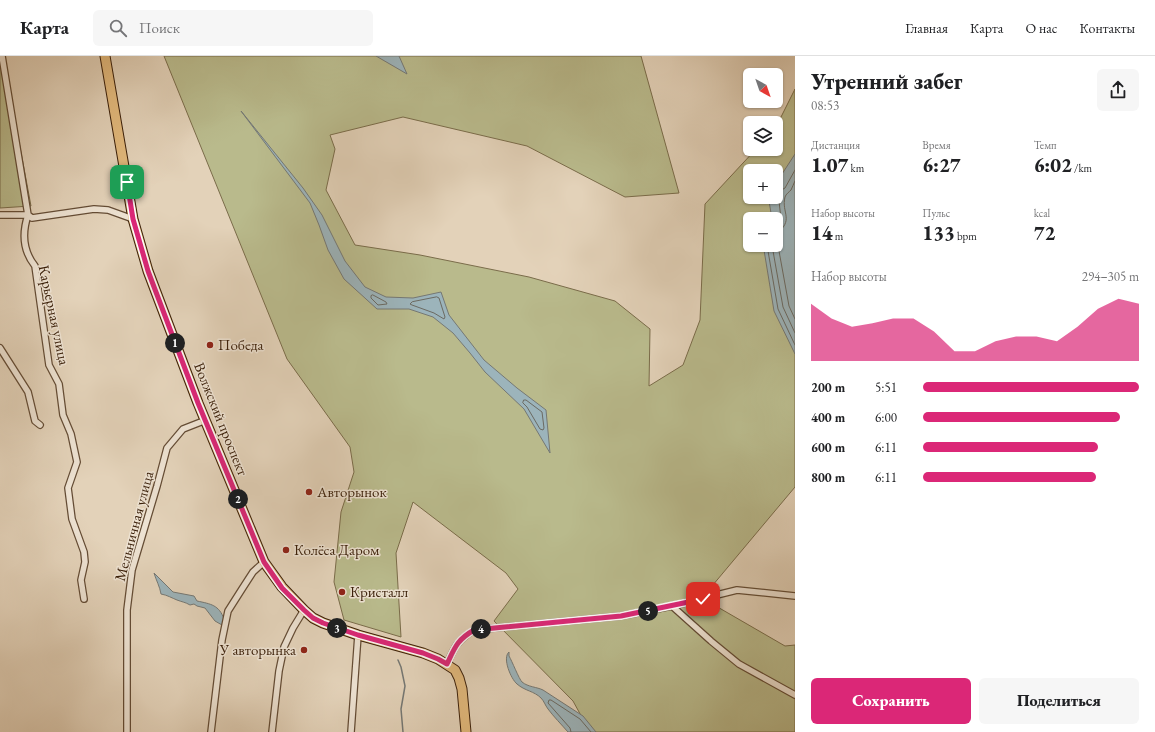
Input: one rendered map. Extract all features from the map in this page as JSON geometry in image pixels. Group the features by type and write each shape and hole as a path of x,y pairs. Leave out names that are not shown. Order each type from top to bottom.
{"main road":[{"name":"Волжский проспект","path":"105,56 133,219 148,271 198,403 264,562 282,588 313,618 358,635 423,653 438,659 455,670 462,689 466,732"}],"street":[{"name":"Карьерная улица","path":"2,56 28,215 24,230 25,250 35,266 49,365 59,384 64,415 71,434 77,462 68,488 72,519 84,552 85,562 82,580 84,599"},
{"path":"0,215 28,215 32,218 94,209 108,210 133,219"},
{"path":"0,348 28,392 35,421 40,425"},
{"name":"Мельничная улица","path":"127,732 126,610 132,570 167,448 183,429 206,420"},
{"path":"211,732 222,640 228,611 253,572 264,562"},
{"path":"447,664 456,644 464,636 474,630 621,616 672,606 737,590 795,596"},
{"path":"672,606 739,664 795,694"},
{"path":"272,732 279,671 284,646 304,610"},
{"path":"351,732 358,635"}],"green space":[{"path":"0,56 3,56 31,206 0,208"},
{"path":"164,56 641,56 679,193 625,197 527,146 403,117 330,135 335,149 326,190 355,245 420,255 529,277 615,301 650,329 649,386 683,365 700,320 705,204 750,156 783,156 783,116 782,116 795,89 795,487 702,598 785,646 795,645 795,732 590,732 573,701 494,621 518,589 506,573 413,502 396,553 401,637 344,620 334,582 341,512 354,472 350,447 287,359"}],"water":[{"path":"376,56 399,56 407,74"},
{"path":"241,111 303,188 322,215 345,261 365,287 386,297 413,298 441,292 449,315 484,360 546,410 550,453 524,409 485,372 453,333 433,317 409,309 377,309 344,279 328,250 310,203"},
{"path":"795,154 795,354 774,311 764,252 783,252 783,212 771,212 770,204 783,204 783,172"},
{"path":"154,573 173,592 194,596 197,601 210,604 217,608 224,619 222,625 215,621 205,608 194,604 190,605 161,594"},
{"path":"509,652 509,656 522,682 543,690 583,716 596,732 568,732 550,712 541,698 517,684 510,673 506,659"}],"waterway":[{"path":"398,660 405,686 401,709 403,732"}],"place":[{"name":"Победа","path":"210,345"},
{"name":"Авторынок","path":"309,492"},
{"name":"Колёса Даром","path":"286,550"},
{"name":"Кристалл","path":"342,592"},
{"name":"У авторынка","path":"304,650"}],"route":[{"path":"127,182 133,219 148,271 198,403 264,562 282,588 313,618 358,635 423,653 447,664 456,644 464,636 474,630 621,616 703,599"}]}
